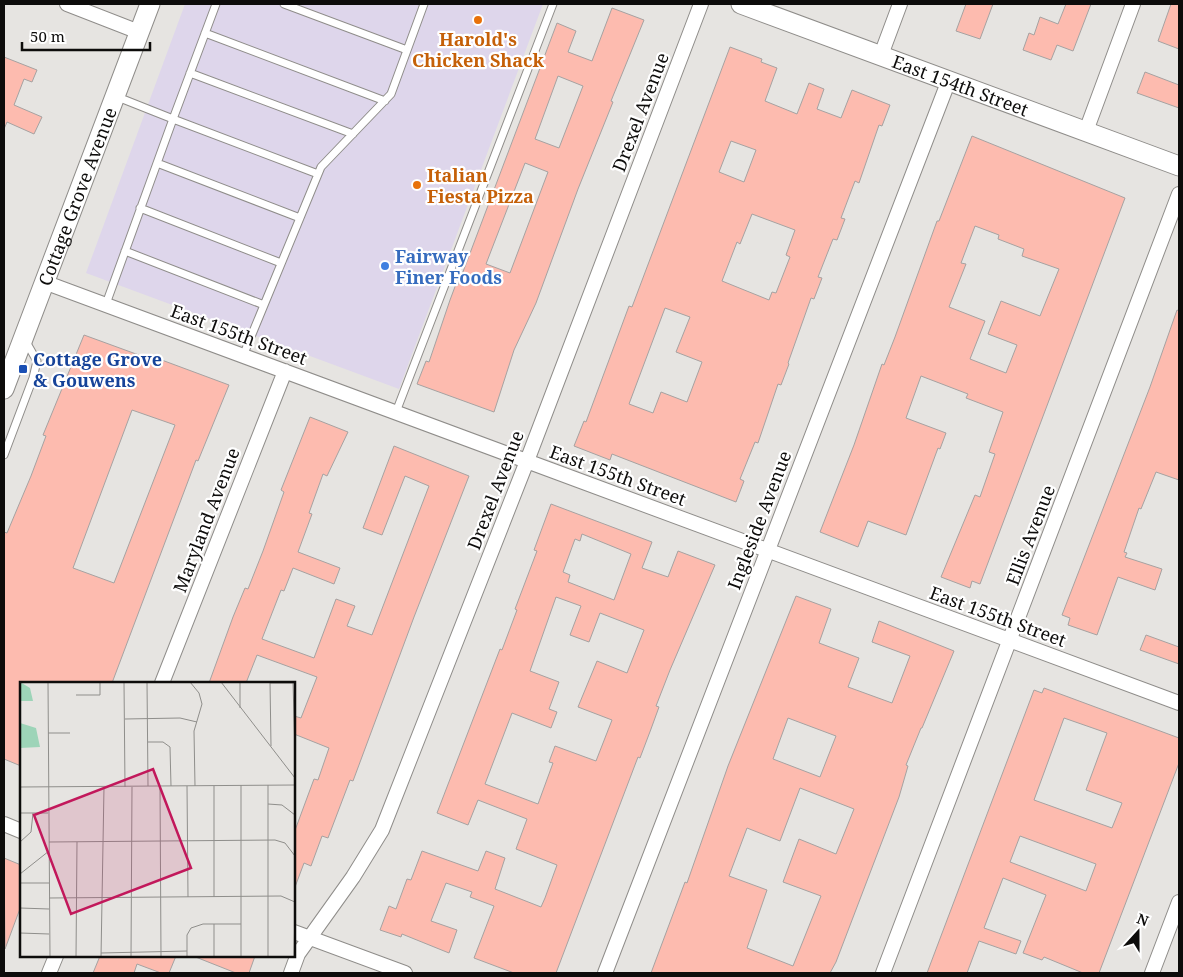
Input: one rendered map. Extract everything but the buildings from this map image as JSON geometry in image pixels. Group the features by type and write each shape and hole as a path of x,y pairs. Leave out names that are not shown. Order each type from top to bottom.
{"street":[{"path":"67,4 139,32"},
{"name":"Cottage Grove Avenue","path":"4,389 9,365 23,337 150,4"},
{"name":"Drexel Avenue","path":"291,973 298,954 311,938 382,830 527,461 701,4"},
{"name":"East 154th Street","path":"743,4 1179,166"},
{"path":"881,55 900,4"},
{"path":"1086,131 1133,4"},
{"name":"Ingleside Avenue","path":"606,973 948,80"},
{"name":"Ellis Avenue","path":"882,973 1179,194"},
{"name":"East 155th Street","path":"44,282 1179,703"},
{"name":"Maryland Avenue","path":"162,682 285,371"},
{"path":"4,824 20,831"},
{"path":"1152,973 1179,902"},
{"path":"295,932 405,973"},
{"path":"49,973 56,957"}],"lane":[{"path":"106,304 216,4"},
{"path":"284,4 408,50"},
{"path":"243,356 321,167 391,94 423,4"},
{"path":"396,412 553,4"},
{"path":"205,33 385,101"},
{"path":"190,73 353,134"},
{"path":"115,96 318,174"},
{"path":"157,163 300,218"},
{"path":"140,208 282,263"},
{"path":"125,251 264,305"},
{"path":"4,455 33,378 37,361 23,337"}],"shaded area":[{"path":"185,4 543,4 399,389 86,273"}],"place":[{"name":"Harold's Chicken Shack","path":"478,20"},
{"name":"Italian Fiesta Pizza","path":"417,185"},
{"name":"Fairway Finer Foods","path":"385,266"},
{"name":"Cottage Grove & Gouwens","path":"23,369"}]}
